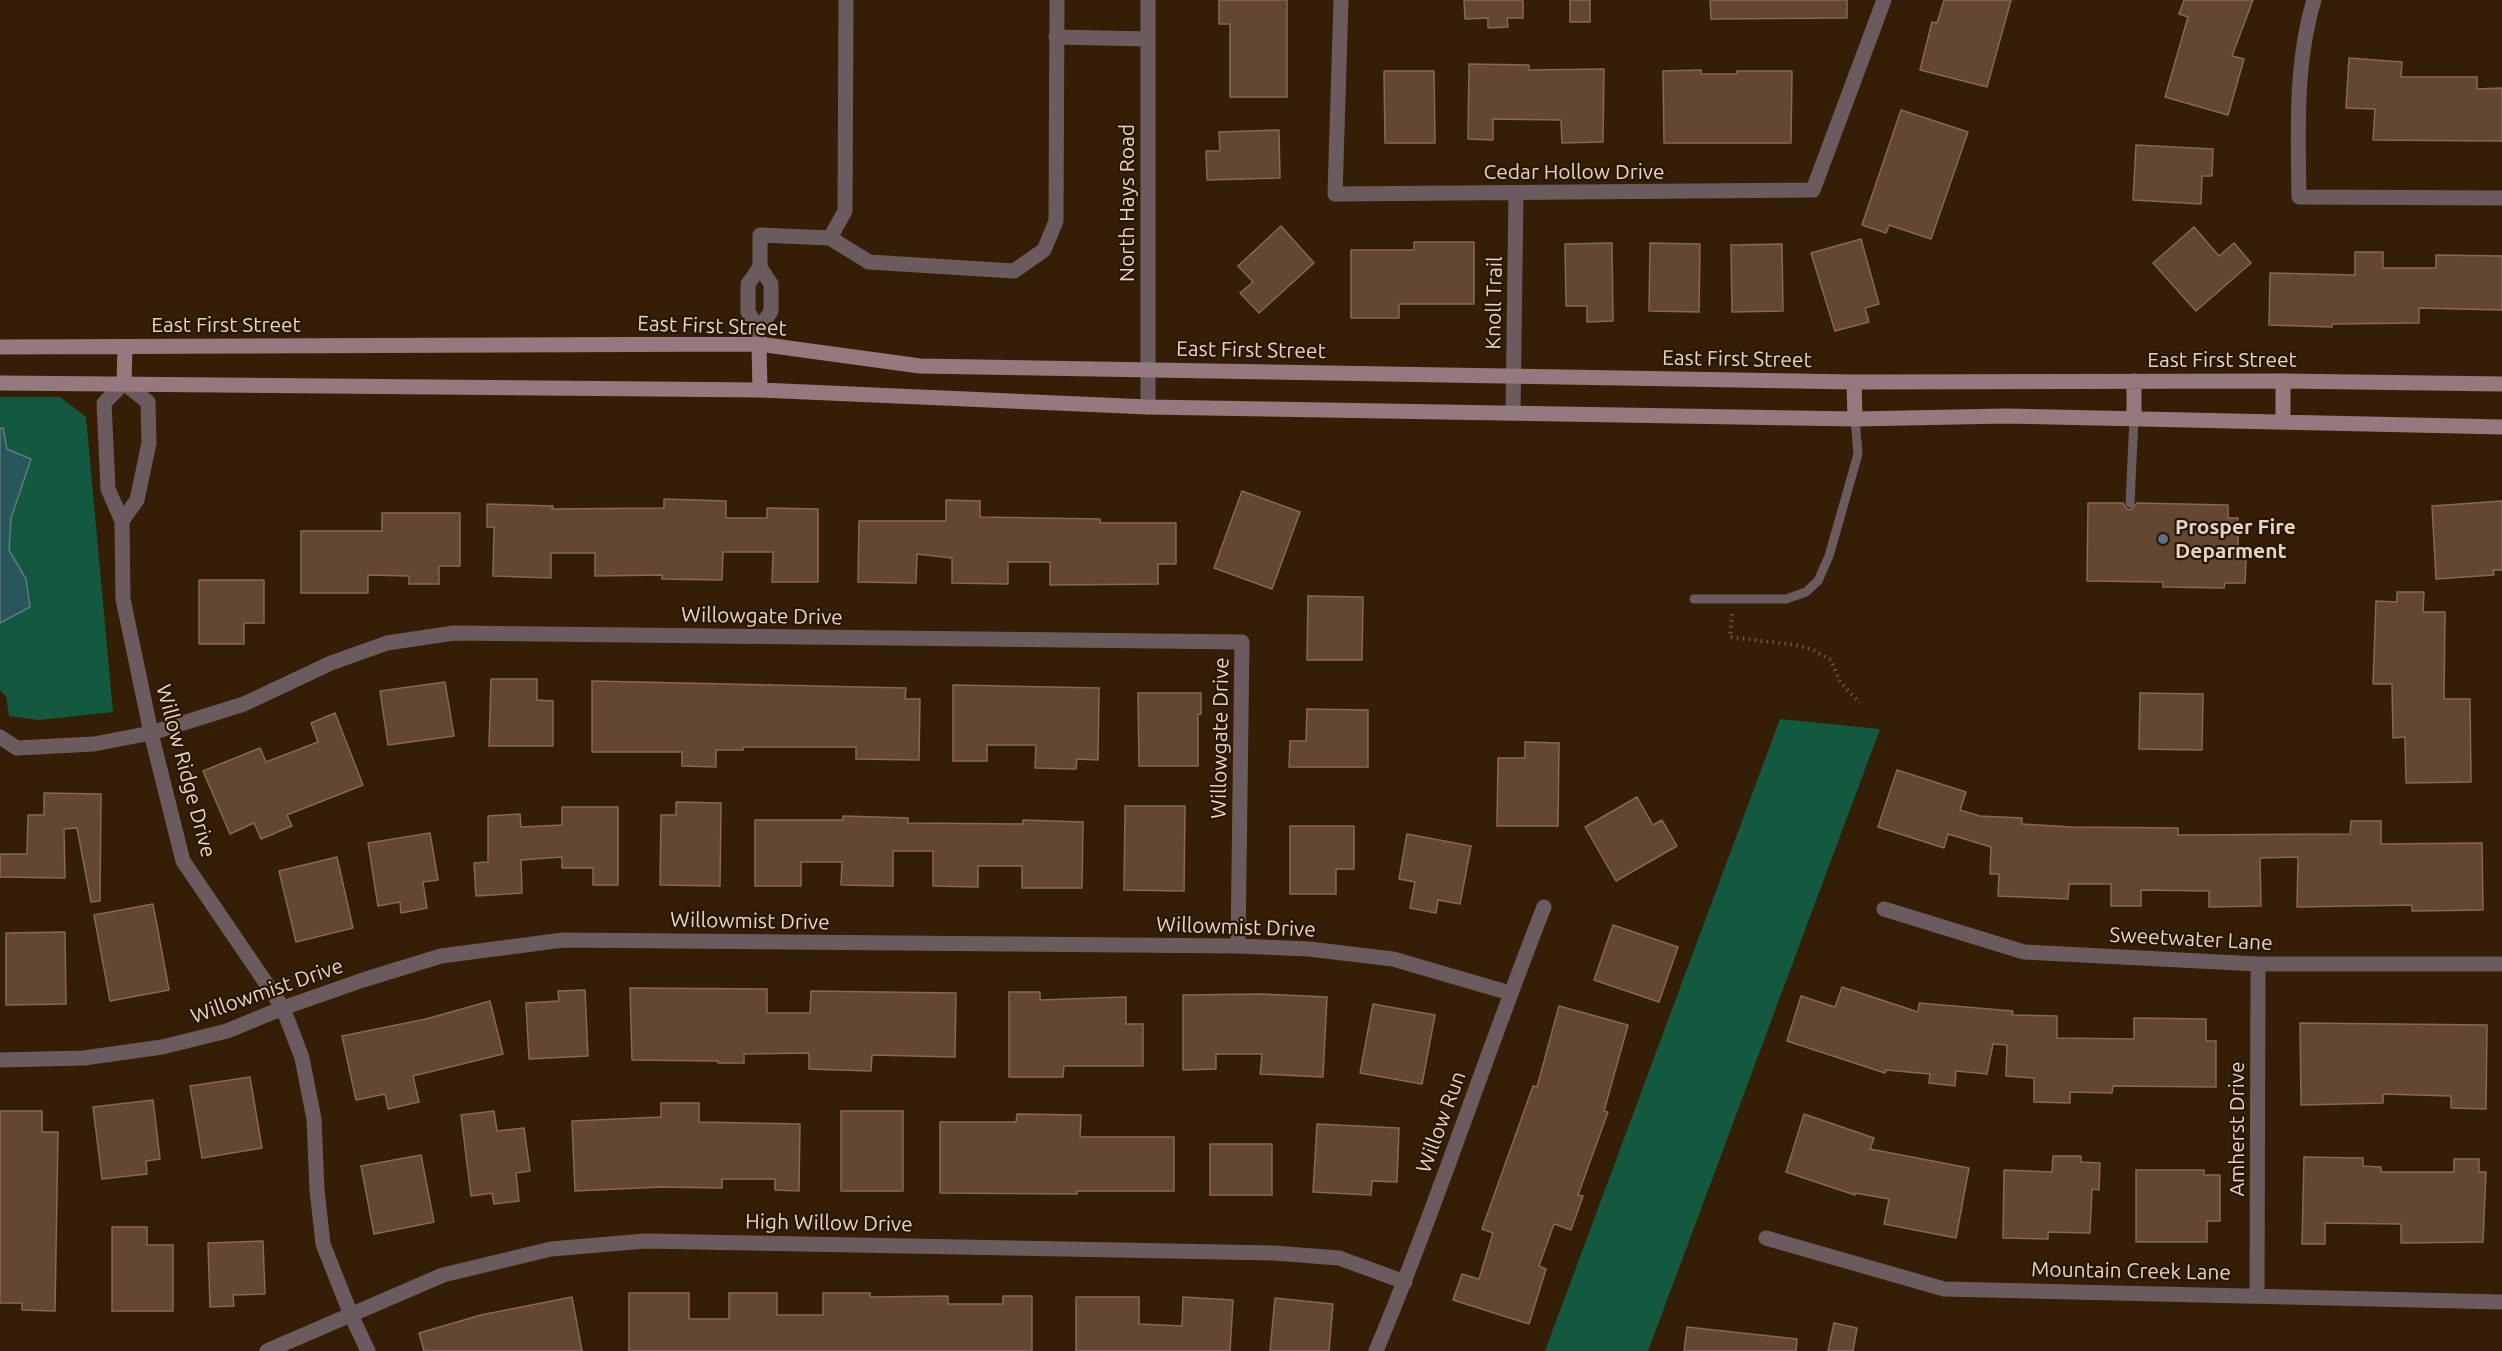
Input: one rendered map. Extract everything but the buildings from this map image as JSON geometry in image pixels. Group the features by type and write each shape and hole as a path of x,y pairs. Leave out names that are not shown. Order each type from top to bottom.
{"main road":[{"name":"East First Street","path":"0,347 759,337 920,366 1854,382 2283,381 2502,384"},
{"path":"759,337 760,390"},
{"path":"124,383 125,347"},
{"path":"2134,381 2134,418"},
{"path":"2283,381 2283,421"},
{"path":"1854,382 1855,419"},
{"path":"0,383 760,390 1148,407 1855,419 2007,416 2502,427"}],"street":[{"path":"830,238 845,211 846,0"},
{"path":"759,337 771,311 771,284 760,267 760,235 830,238 869,262 1014,271 1044,250 1056,221 1057,0"},
{"name":"North Hays Road","path":"1148,0 1148,407"},
{"name":"Cedar Hollow Drive","path":"1341,0 1335,194 1813,190 1884,0"},
{"path":"2314,0 2306,25 2297,119 2299,196 2502,198"},
{"path":"1056,37 1148,39"},
{"name":"Knoll Trail","path":"1513,413 1516,193"},
{"path":"759,337 748,312 748,284 760,267"},
{"path":"122,521 137,500 148,443 148,402 124,383"},
{"name":"Willow Ridge Drive","path":"124,383 104,403 108,489 122,521 123,599 151,733 183,861 283,1008 302,1058 314,1119 317,1190 323,1244 368,1351"},
{"name":"Willowgate Drive","path":"0,737 17,748 94,744 151,733 244,704 331,663 387,642 454,633 1242,642 1238,946"},
{"name":"Willow Run","path":"1376,1351 1405,1282 1510,993 1544,907"},
{"name":"Sweetwater Lane","path":"1884,909 2024,952 2258,964 2502,964"},
{"name":"Willowmist Drive","path":"0,1060 84,1058 162,1047 227,1031 283,1008 441,956 563,940 1238,946 1309,949 1393,959 1510,993"},
{"name":"Amherst Drive","path":"2257,1295 2258,964"},
{"name":"Mountain Creek Lane","path":"1766,1238 1944,1289 2502,1302"},
{"name":"High Willow Drive","path":"267,1351 443,1275 551,1250 645,1241 1274,1253 1339,1258 1405,1282"}],"lane":[{"path":"2130,503 2134,418"},
{"path":"1694,599 1786,599 1806,592 1818,581 1829,556 1858,454 1855,419"}],"path":[{"path":"1734,599 1730,637 1796,645 1813,650 1831,660 1840,682 1860,703"}],"green space":[{"path":"0,397 60,397 86,417 113,712 39,720 9,716 6,696 0,690"},
{"path":"1780,719 1880,729 1648,1351 1545,1351"}],"water":[{"path":"0,428 3,428 7,449 31,459 11,518 9,550 26,579 30,607 0,623"}],"place":[{"name":"Prosper Fire Deparment","path":"2163,539"}]}
